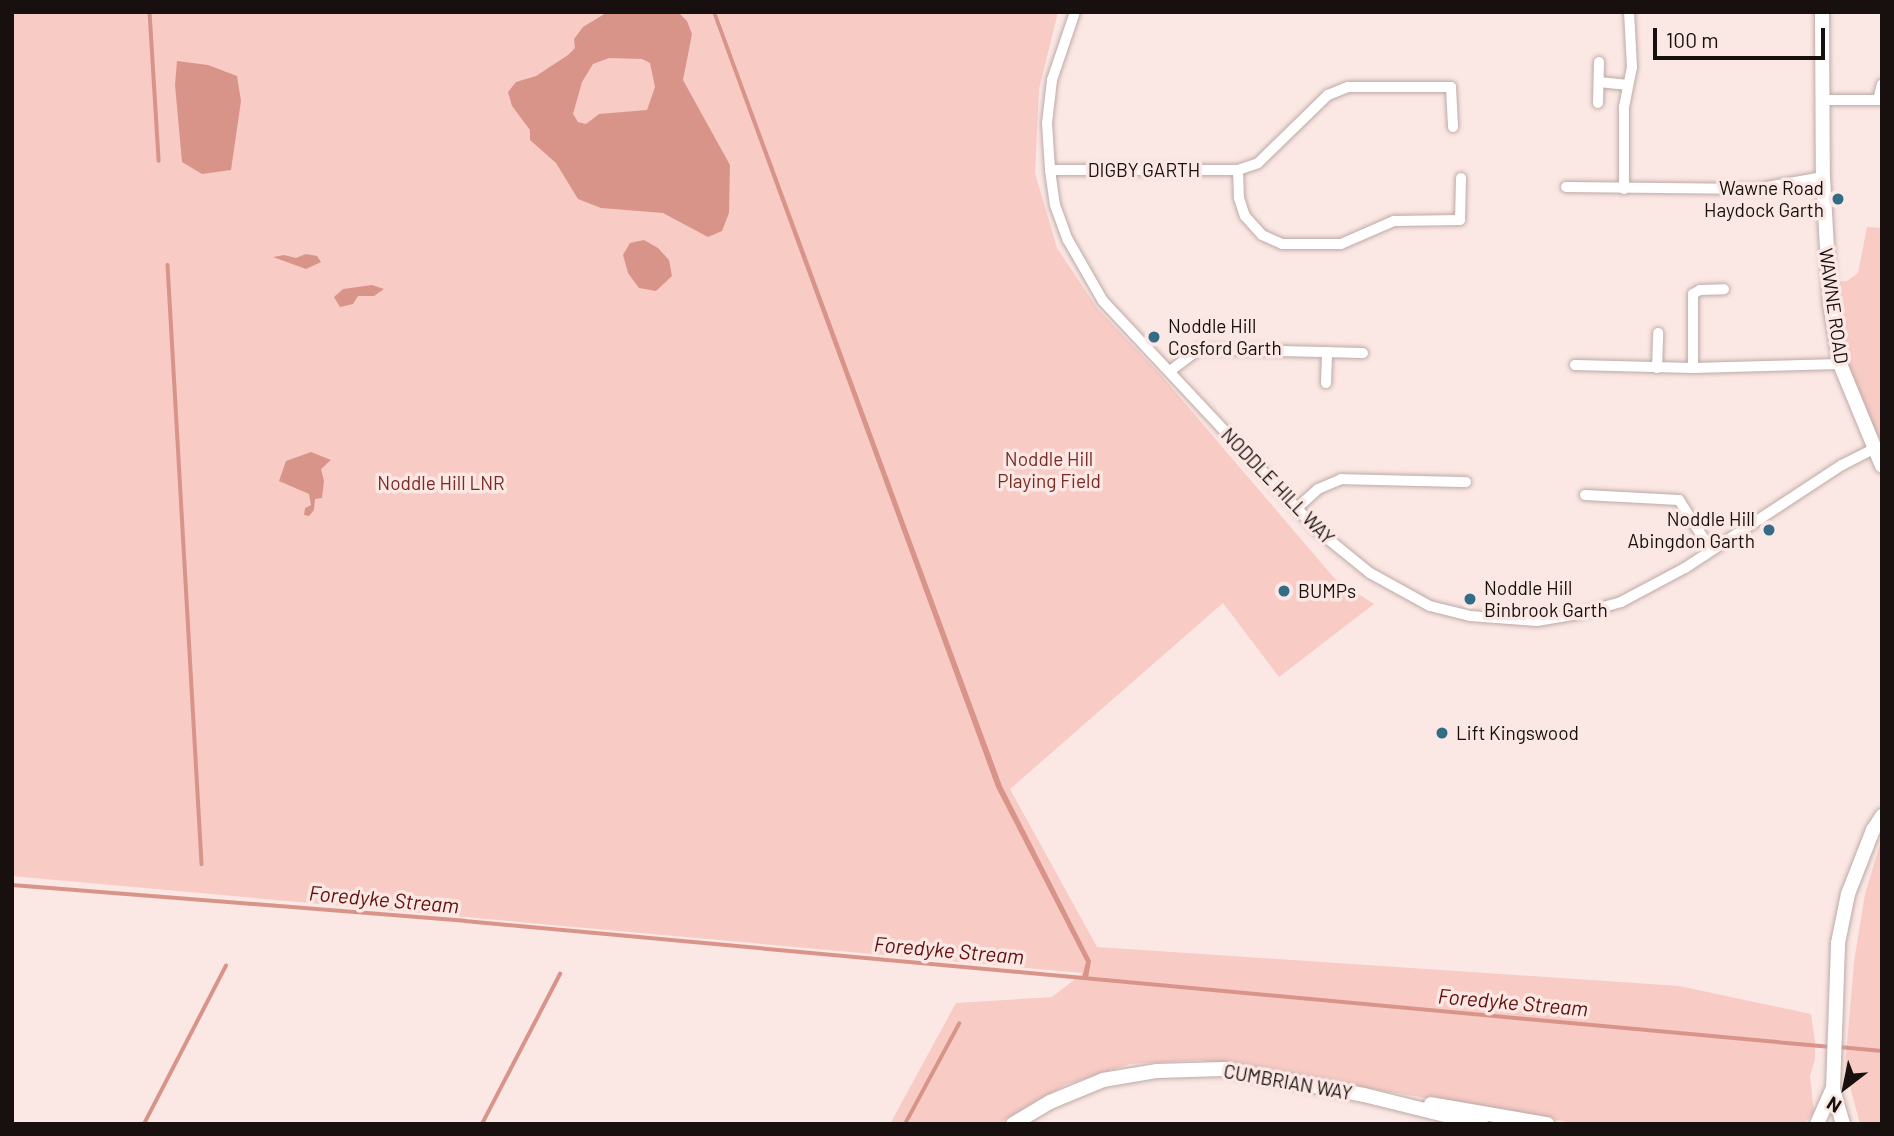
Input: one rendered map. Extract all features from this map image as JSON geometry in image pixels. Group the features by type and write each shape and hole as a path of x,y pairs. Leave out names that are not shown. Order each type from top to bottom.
{"street":[{"name":"NODDLE HILL WAY","path":"1074,12 1052,80 1047,123 1050,170 1055,205 1069,240 1103,301 1317,530 1370,573 1430,606 1506,620 1537,621 1579,614 1621,602 1653,587 1842,465 1873,449"},
{"path":"1624,188 1624,107 1632,67 1629,12"},
{"name":"WAWNE ROAD","path":"1822,12 1825,239 1840,363 1882,466"},
{"path":"1598,103 1599,62"},
{"path":"1599,82 1628,85"},
{"path":"1824,100 1880,100 1882,84"},
{"name":"DIGBY GARTH","path":"1050,170 1238,170 1258,163 1270,154 1328,95 1340,88 1451,87 1453,127"},
{"path":"1238,170 1239,198 1245,216 1262,235 1282,244 1342,244 1394,221 1460,220 1461,178"},
{"path":"1566,187 1756,189 1823,177"},
{"path":"1693,369 1693,294 1700,290 1724,289"},
{"path":"1657,368 1658,333"},
{"path":"1170,371 1199,349 1363,352"},
{"path":"1326,383 1327,352"},
{"path":"1575,365 1693,369 1840,363"},
{"path":"1297,508 1318,489 1341,479 1466,482"},
{"path":"1585,495 1679,500 1711,550"},
{"path":"1843,1124 1833,1089 1835,975 1844,908 1872,830 1882,816"},
{"name":"CUMBRIAN WAY","path":"1013,1124 1050,1102 1103,1080 1157,1071 1223,1069 1547,1124"},
{"path":"1818,1124 1833,1089"},
{"name":"CUMBRIAN WAY","path":"1364,1095 1481,1124"}],"green space":[{"name":"Noddle Hill LNR","path":"12,12 1058,12 1039,89 1035,173 1057,248 1097,308 1160,374 1335,579 1374,604 1279,677 1223,603 1010,789 1097,947 1679,986 1811,1014 1815,1041 1815,1059 1810,1076 1814,1113 1803,1124 1580,1124 1200,1060 1130,1064 1065,1085 998,1124 890,1124 956,1003 1052,997 1083,973 12,876"},
{"path":"1867,227 1882,228 1882,445 1848,371 1841,340 1836,281 1847,281 1858,273"},
{"path":"1882,838 1882,1124 1860,1124 1845,1068 1854,962 1865,894"}],"shaded area":[{"path":"678,12 687,21 692,34 683,80 730,165 729,213 722,231 708,237 663,213 601,208 578,199 556,163 530,140 530,130 512,106 508,92 516,82 536,76 568,55 575,48 574,39 583,27 606,13","holes":["609,58 642,59 650,63 655,87 647,110 599,114 586,124 578,122 573,114 582,82 593,64"]},
{"path":"712,12 716,12 1002,786 1091,961 1088,978 1082,978 1086,962 996,787"},
{"path":"177,61 208,65 237,76 241,101 231,170 202,174 182,162 175,85"},
{"path":"644,240 658,248 669,260 672,276 656,291 639,288 628,273 623,255 630,243"},
{"path":"306,254 317,256 321,262 306,269 273,257 284,255 296,258"},
{"path":"372,285 384,289 374,296 358,296 353,304 340,307 334,297 343,289"},
{"path":"311,452 331,460 321,469 324,481 322,498 315,499 314,510 309,516 304,515 305,508 311,505 309,494 279,481 286,461"}],"waterway":[{"path":"150,12 159,161"},
{"path":"168,265 202,864"},
{"name":"Foredyke Stream","path":"12,885 465,921 1831,1047"},
{"path":"144,1124 226,966"},
{"path":"482,1124 560,974"},
{"path":"905,1124 959,1024"},
{"name":"Foredyke Stream","path":"1839,1047 1882,1051"}],"place":[{"name":"Wawne Road Haydock Garth","path":"1838,199"},
{"name":"Noddle Hill Cosford Garth","path":"1154,337"},
{"name":"Noddle Hill Abingdon Garth","path":"1769,530"},
{"name":"BUMPs","path":"1284,591"},
{"name":"Noddle Hill Binbrook Garth","path":"1470,599"},
{"name":"Lift Kingswood","path":"1442,733"}],"park label":[{"name":"Noddle Hill Playing Field","path":"1049,470"}]}
